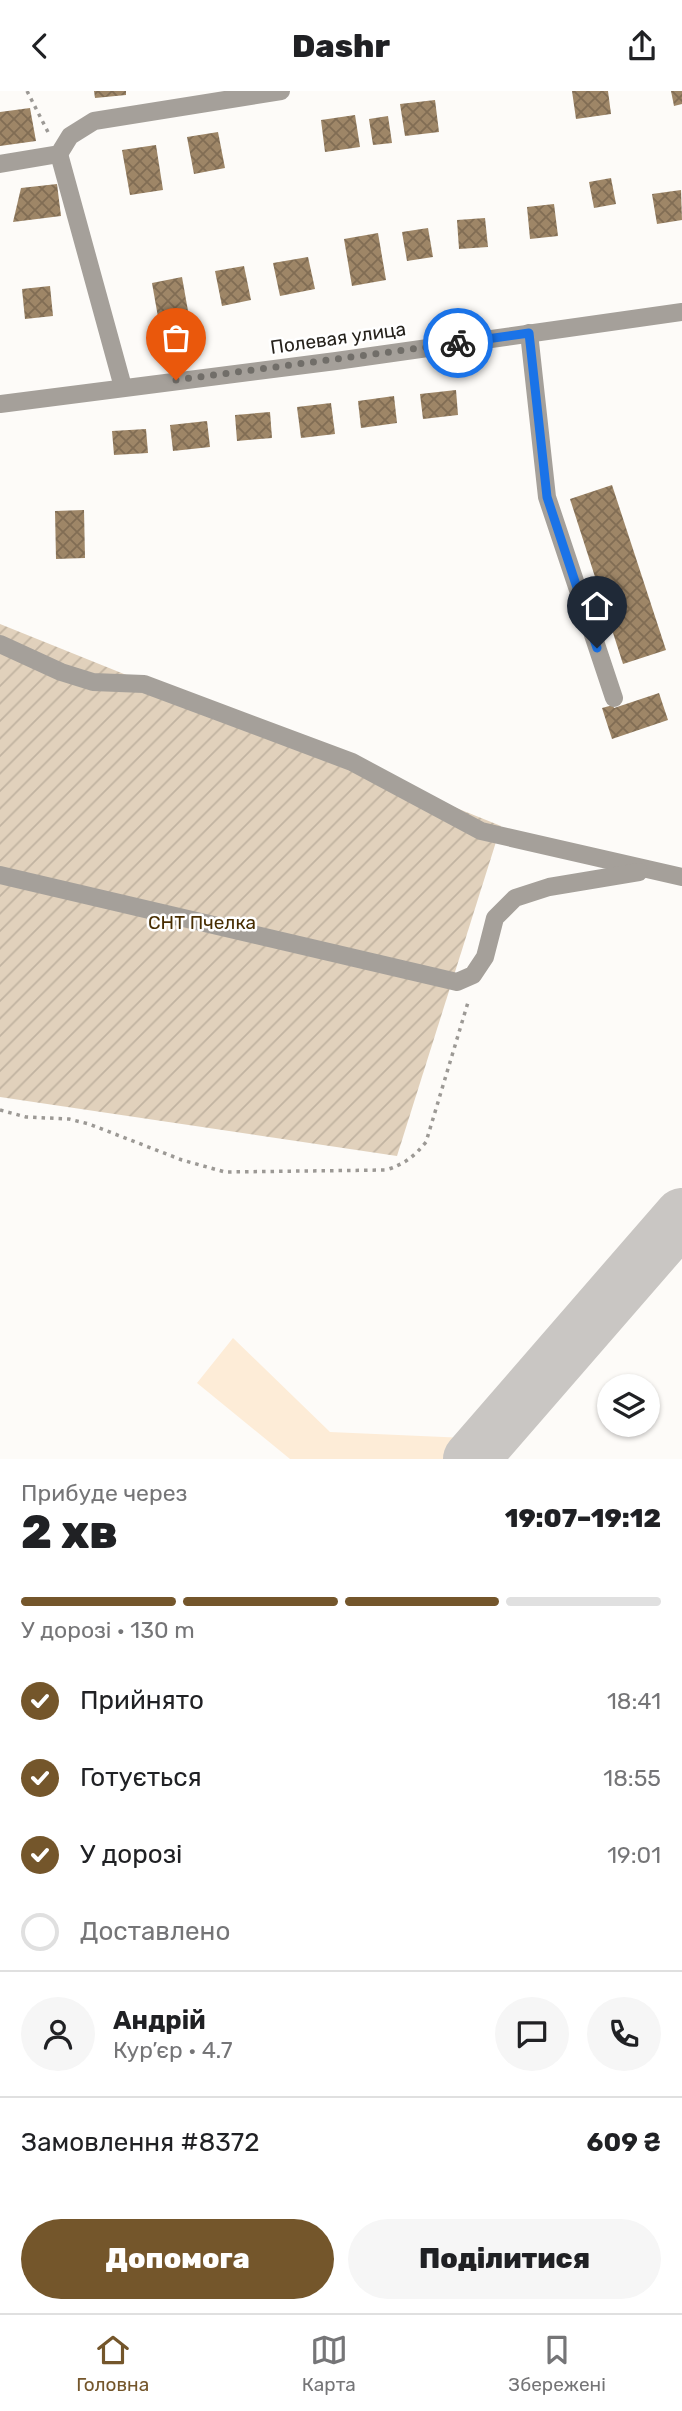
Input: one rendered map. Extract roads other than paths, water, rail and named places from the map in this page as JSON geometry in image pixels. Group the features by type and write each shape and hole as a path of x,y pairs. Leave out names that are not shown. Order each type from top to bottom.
{"street":[{"path":"123,387 59,154 70,136 94,121 281,91"},
{"path":"0,164 59,154"},
{"name":"Полевая улица","path":"0,404 336,361 682,312"},
{"path":"529,333 547,497 614,698"},
{"path":"0,644 61,672 93,682 144,684 352,762 481,831 682,877"},
{"path":"0,875 457,982 473,975 485,957 495,918 515,898 549,887 650,870"}],"park label":[{"name":"СНТ Пчелка","path":"202,922"}]}
